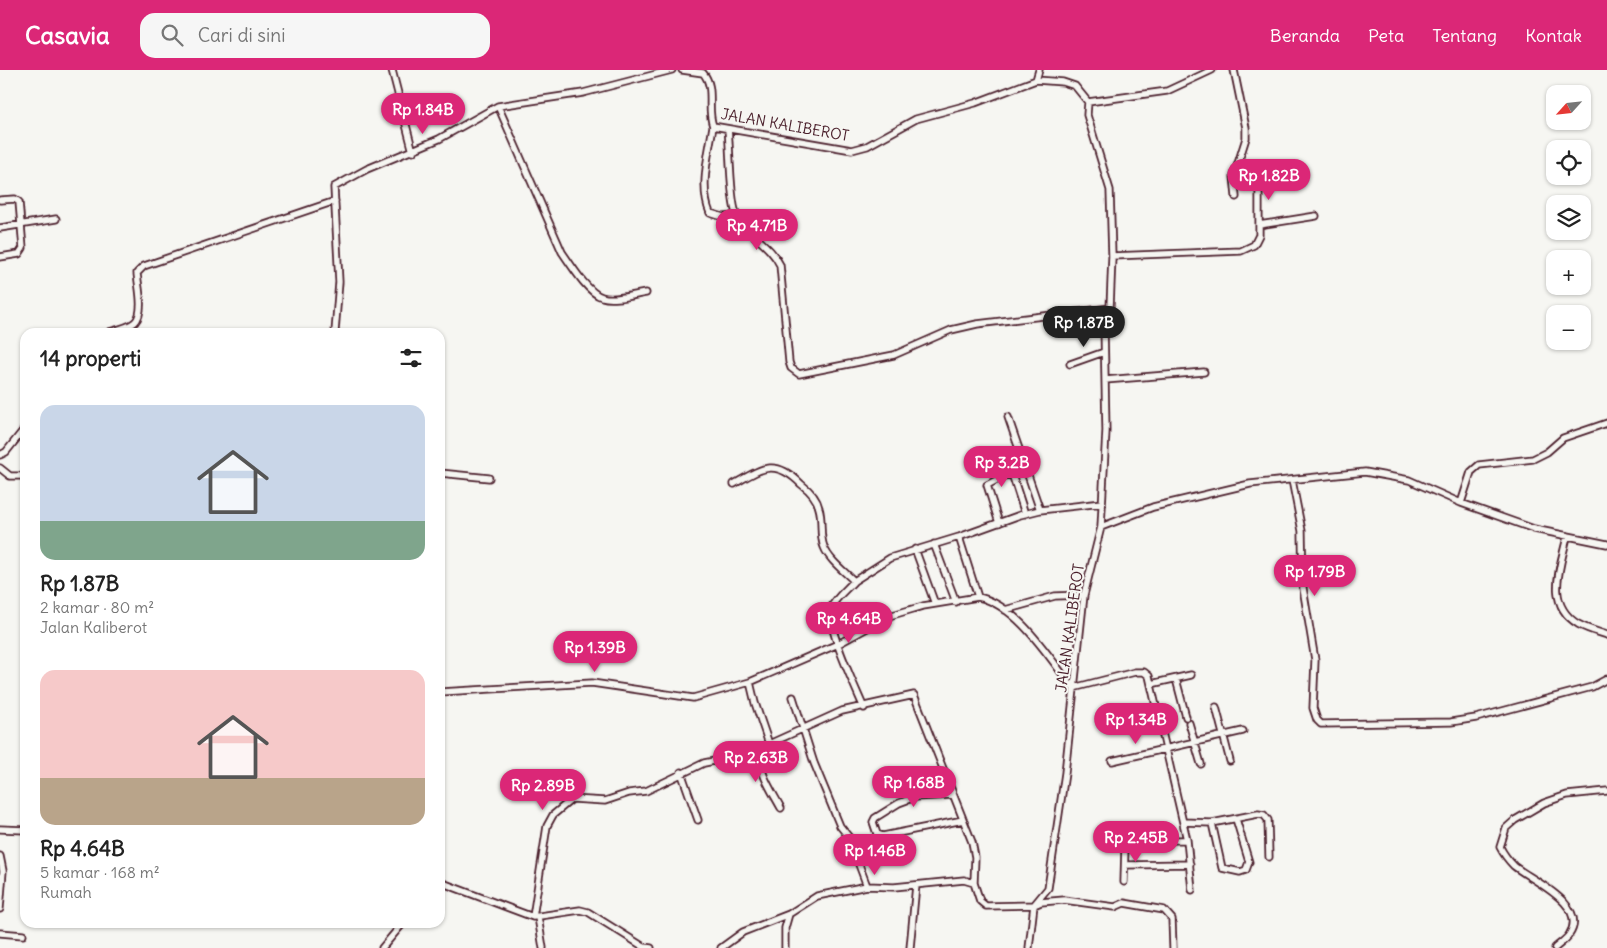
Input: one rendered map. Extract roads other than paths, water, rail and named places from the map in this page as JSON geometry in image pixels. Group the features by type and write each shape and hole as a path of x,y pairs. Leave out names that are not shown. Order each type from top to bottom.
{"street":[{"path":"392,70 413,152"},
{"path":"335,328 339,282 334,187 413,152 498,106 583,92 672,70"},
{"name":"JALAN KALIBEROT","path":"682,70 703,71 710,84 709,114 713,126 852,150 860,149 916,119 976,103 1036,80 1063,82 1075,86 1088,102 1087,115 1110,190 1112,256 1110,308 1104,325 1106,431 1102,503 1100,527 1084,595 1065,773 1048,888 1034,905 1029,948"},
{"path":"1036,80 1039,70"},
{"path":"1088,102 1167,91 1212,70"},
{"path":"1234,70 1246,128 1246,138 1234,176 1236,197"},
{"path":"498,106 562,252 577,274 593,292 601,297 609,298 646,293"},
{"path":"713,126 706,178 706,202 710,213 738,216"},
{"path":"728,129 735,212 750,230 772,251 780,265 789,362 794,372 806,374 894,355 951,330 978,324 1110,308"},
{"path":"1112,256 1242,251 1254,245 1260,225 1259,178"},
{"path":"0,200 15,199 19,202 22,252 0,257"},
{"path":"120,328 134,323 138,317 140,310 137,273 144,266 335,201"},
{"path":"1260,225 1316,216"},
{"path":"0,228 56,219"},
{"path":"1070,364 1104,352"},
{"path":"1105,380 1204,372"},
{"path":"1008,417 1040,510"},
{"path":"1461,503 1471,472 1479,465 1533,460 1547,452 1564,438 1607,423"},
{"path":"0,455 6,452 20,434"},
{"path":"734,484 761,468 774,467 787,471 811,493 818,504 824,546 830,556 854,581"},
{"path":"0,468 10,476 20,476"},
{"path":"1100,527 1153,507 1250,484 1365,472 1409,480 1461,503 1515,523 1566,537 1607,544"},
{"path":"445,474 489,478"},
{"path":"999,522 987,485 989,482 1008,474 1013,478 1025,514"},
{"path":"1292,480 1302,531 1303,588 1315,660 1312,708 1317,720 1321,724 1452,722 1476,718 1592,686 1607,679"},
{"path":"864,708 838,644 832,626 830,611 854,581 888,559 915,549 959,537 999,522 1040,510 1102,503"},
{"path":"959,537 978,597"},
{"path":"1566,537 1556,584 1556,597 1561,609 1578,624 1607,635"},
{"path":"934,544 956,602"},
{"path":"915,549 935,604"},
{"path":"1005,610 1055,596 1084,595"},
{"path":"445,692 592,683 693,698 750,682 838,644 890,616 935,604 978,597 1005,610 1028,630 1073,688 1140,672 1147,673 1152,684 1187,840 1192,890"},
{"path":"1152,684 1191,675"},
{"path":"1176,679 1186,717"},
{"path":"750,682 754,703 769,744"},
{"path":"543,948 536,917 545,832 554,815 572,799 605,801 630,793 646,792 681,772 704,763 760,752 769,744 818,720 842,711 864,708 914,695 974,850 974,883 980,901 986,906 1034,905 1041,902 1064,900 1116,907 1124,903 1164,910 1172,919 1173,948"},
{"path":"793,698 814,763 840,826 856,846 858,862 867,886"},
{"path":"1216,707 1230,761"},
{"path":"1189,723 1201,764"},
{"path":"1112,761 1243,731"},
{"path":"760,752 759,759 764,776 781,808"},
{"path":"681,772 698,820"},
{"path":"1555,948 1569,936 1574,924 1569,907 1548,887 1515,866 1505,857 1500,847 1506,828 1515,820 1544,803 1567,795 1607,791"},
{"path":"952,795 915,797 899,803 875,818 873,822 877,834 883,836 963,820"},
{"path":"1183,822 1212,822 1258,814 1267,817 1269,857"},
{"path":"1212,822 1222,868 1240,872 1246,870 1249,862 1236,819"},
{"path":"0,829 20,830"},
{"path":"1124,882 1126,865 1124,844 1153,840 1187,840"},
{"path":"0,856 2,871 0,909"},
{"path":"1126,865 1190,864"},
{"path":"722,948 743,932 789,914 817,896 867,886 916,886 964,880 974,883"},
{"path":"445,884 461,892 472,894 536,917 580,910 588,912 644,947 651,948"},
{"path":"910,948 916,886"},
{"path":"785,948 784,928 789,914"},
{"path":"382,948 399,928"},
{"path":"0,933 23,936"}]}
